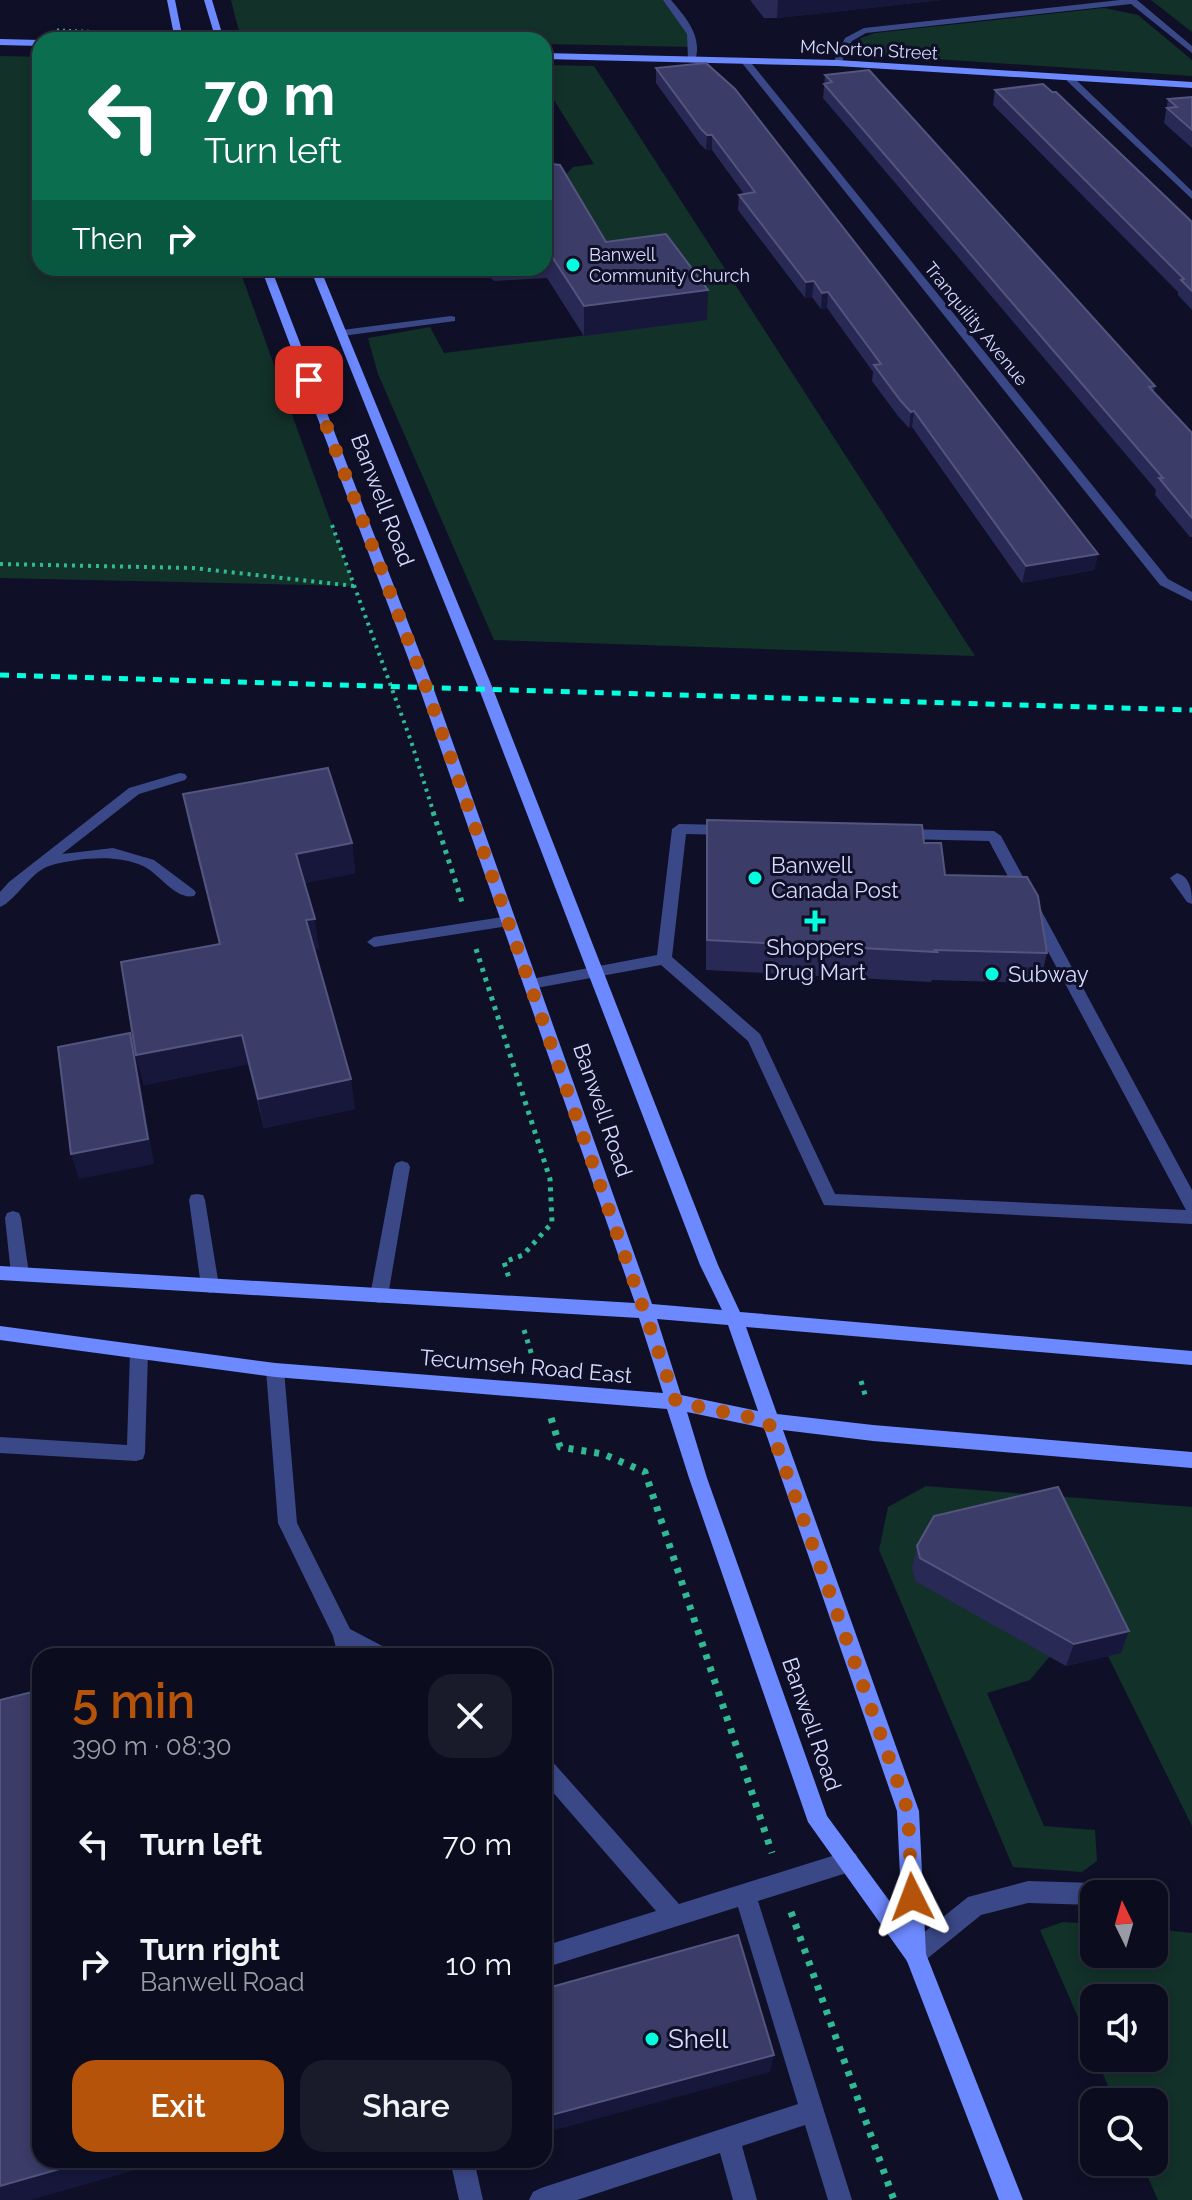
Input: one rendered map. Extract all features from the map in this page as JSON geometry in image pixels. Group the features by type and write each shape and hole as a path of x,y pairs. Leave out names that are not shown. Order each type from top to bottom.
{"main road":[{"path":"171,0 177,32"},
{"path":"208,0 218,32"},
{"path":"0,42 32,43"},
{"name":"McNorton Street","path":"552,56 837,63 1192,85"},
{"name":"Banwell Road","path":"269,276 426,687 646,1311 698,1478 819,1822 915,1954 1011,2200"},
{"name":"Banwell Road","path":"318,276 480,674 709,1265 734,1318 908,1811 915,1954"},
{"path":"0,1273 646,1311 1192,1358"},
{"name":"Tecumseh Road East","path":"0,1333 275,1370 676,1402 768,1421 1192,1460"}],"street":[{"path":"667,0 692,32 696,47 692,59"},
{"path":"837,63 848,40 864,31 1133,1 1192,50"},
{"name":"Tranquility Avenue","path":"745,61 1164,582 1192,597"},
{"path":"1070,79 1192,196"},
{"path":"342,333 451,319"},
{"path":"0,902 14,885 134,791 180,777"},
{"path":"664,959 679,829 742,830"},
{"path":"884,834 994,836 1192,1206"},
{"path":"44,861 113,853 149,863 189,893"},
{"path":"1177,878 1192,899"},
{"path":"374,942 509,921"},
{"path":"531,984 664,959"},
{"path":"664,959 754,1038 830,1200 1192,1217"},
{"path":"379,1296 402,1167"},
{"path":"197,1200 210,1286"},
{"path":"13,1218 20,1274"},
{"path":"0,1445 136,1453 139,1352"},
{"path":"275,1370 288,1523 343,1635 346,1648"},
{"path":"343,1635 367,1648"},
{"path":"552,1776 675,1916"},
{"path":"552,1954 848,1862"},
{"path":"915,1954 976,1905 1028,1892 1080,1894"},
{"path":"745,1895 840,2200"},
{"path":"541,2200 812,2111"},
{"path":"728,2138 745,2200"},
{"path":"464,2168 471,2200"}],"path":[{"path":"143,32 147,26"},
{"path":"44,30 93,32"},
{"path":"330,518 411,741 459,892"},
{"path":"0,564 193,568 354,586"},
{"path":"479,956 550,1179 552,1223 523,1255 504,1262"},
{"path":"527,1339 532,1355"},
{"path":"861,1381 866,1398"},
{"path":"560,1447 603,1454 645,1472 761,1818"},
{"path":"793,1918 894,2200"}],"green space":[{"path":"231,0 667,0 696,47 552,44 552,32 239,32"},
{"path":"1151,0 1192,0 1192,32"},
{"path":"1104,8 1138,15 1192,60 1192,76 859,54 857,45 861,38 875,33"},
{"path":"0,56 32,57 32,276 242,276 354,586 0,578"},
{"path":"552,65 594,66 975,656 494,640 378,374 368,338 430,327 444,353 706,320 606,271 564,177 573,167 594,164 552,97"},
{"path":"926,1486 1192,1507 1192,1826 1108,1656 1120,1653 1050,1656 1030,1680 987,1693 1044,1826 1095,1830 1097,1861 1082,1872 1013,1867 879,1550 888,1507"},
{"path":"1063,1922 1080,1923 1080,1968 1168,1968 1168,1930 1192,1933 1192,2200 1158,2200 1147,2176 1168,2176 1168,2088 1109,2088 1102,2072 1168,2072 1168,1984 1080,1984 1080,2022 1040,1930"}],"building":[{"path":"706,63 735,89 1098,554 1026,566 914,411 911,412 900,400 874,365 881,364 828,292 822,293 814,281 806,282 739,195 755,192 712,135 701,129 656,68"},
{"path":"869,70 1155,386 1149,387 1192,433 1192,518 1159,478 1163,478 824,84 832,82 825,75"},
{"path":"1043,84 1056,92 1192,222 1192,291 1181,280 1184,279 995,90"},
{"path":"1192,97 1192,130 1167,108 1177,107 1168,99"},
{"path":"552,164 560,165 606,242 666,234 708,290 584,306 552,257"},
{"path":"328,768 352,843 296,854 315,919 306,920 351,1079 258,1099 242,1035 136,1055 121,962 220,944 183,794"},
{"path":"707,820 922,825 924,843 941,843 945,875 1027,877 1038,896 1047,953 935,950 937,952 707,940"},
{"path":"130,1033 148,1139 71,1154 58,1047"},
{"path":"1058,1487 1129,1631 1074,1644 920,1558 917,1546 934,1516"},
{"path":"32,1692 32,2168 63,2168 0,2186 0,1700"},
{"name":"Shell","path":"738,1935 774,2055 552,2115 552,1987"}],"railway":[{"path":"0,675 1192,710"}],"place":[{"name":"Banwell Community Church","path":"573,265"},
{"name":"Banwell Canada Post","path":"755,878"},
{"name":"Shoppers Drug Mart","path":"815,921"},
{"name":"Subway","path":"992,974"},
{"name":"Shell","path":"652,2039"}],"route":[{"path":"309,380 426,687 676,1402 768,1421 908,1811 912,1897"}]}
